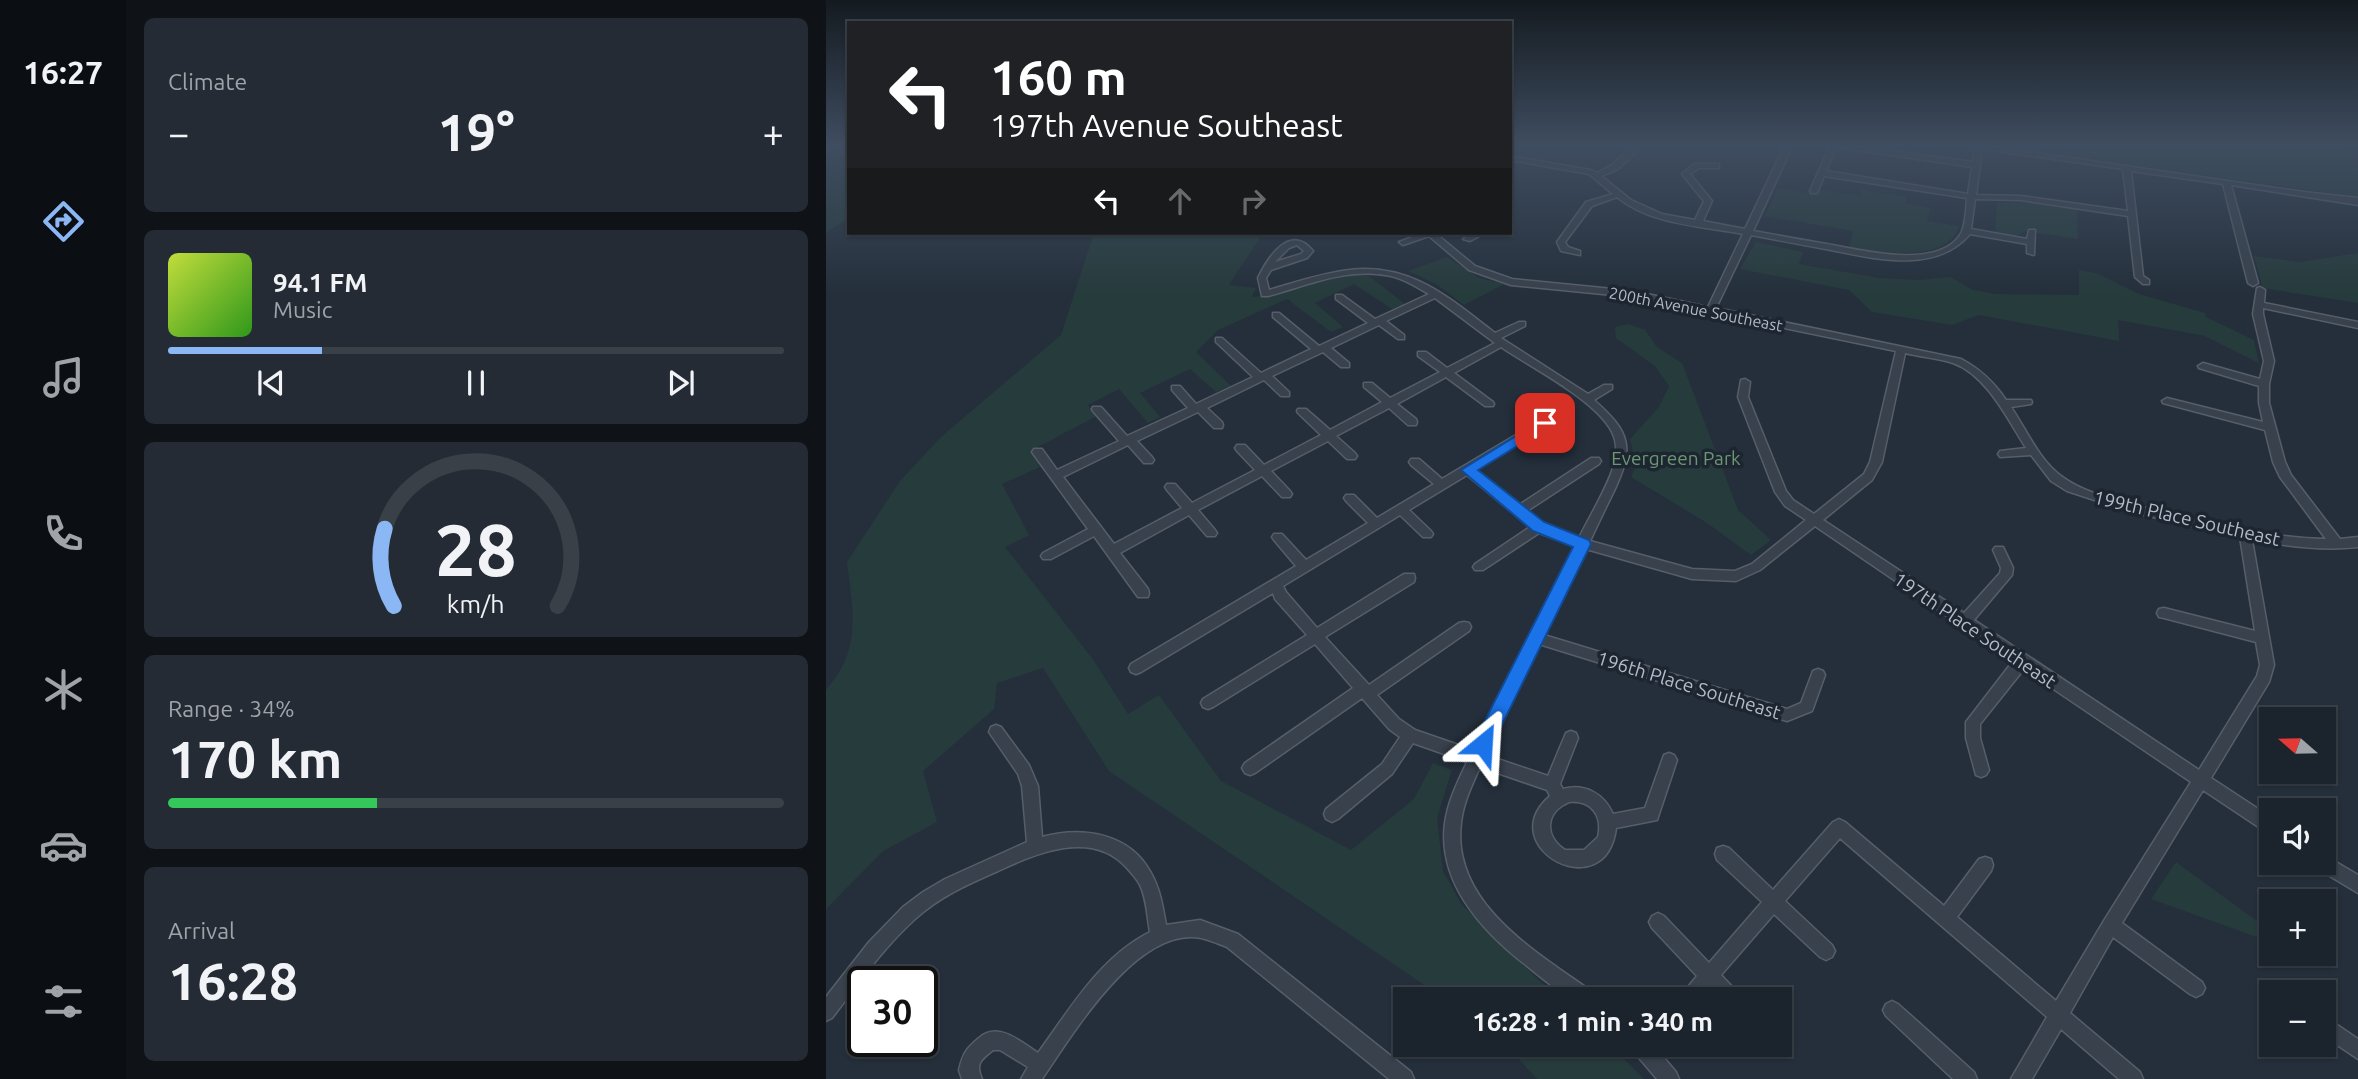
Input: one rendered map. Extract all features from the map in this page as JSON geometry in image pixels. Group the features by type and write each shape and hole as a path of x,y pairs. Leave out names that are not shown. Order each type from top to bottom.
{"street":[{"path":"1577,253 1564,249 1561,242 1589,204 1616,195"},
{"path":"1622,195 1648,213 1883,257 1932,254 1954,246 1967,231 1971,197"},
{"path":"1698,223 1707,206 1705,195"},
{"path":"1711,310 1766,195"},
{"path":"1961,195 2031,199 2131,214"},
{"path":"2129,195 2139,277 2146,282"},
{"path":"2230,195 2260,305 2258,314 2269,361 2264,384 2269,427 2281,469 2338,545"},
{"path":"2313,195 2358,202"},
{"path":"1967,231 2032,237 2031,253"},
{"path":"1403,242 1425,235"},
{"name":"200th Avenue Southeast","path":"1433,235 1472,268 1511,282 1619,292 1951,360 1972,368"},
{"path":"1467,239 1476,235"},
{"path":"1267,268 1262,278 1265,294 1341,274 1371,271 1404,278 1434,295 1587,400 1617,432 1622,450 1619,469 1464,784 1452,829 1453,856 1461,882 1476,908 1543,967 1571,987"},
{"path":"1056,475 1434,295"},
{"path":"1339,297 1401,337"},
{"path":"2260,305 2358,325"},
{"path":"1276,315 1345,365"},
{"path":"1112,551 1447,372 1522,324"},
{"path":"1219,340 1285,394"},
{"path":"1468,470 1538,527 1583,544 1692,573 1717,577 1736,576 1756,567 1868,477 1875,462 1901,350"},
{"path":"1422,354 1489,404"},
{"path":"2203,366 2264,384"},
{"name":"199th Place Southeast","path":"1972,368 2002,404 2052,476 2079,494 2293,542 2338,545 2358,542"},
{"name":"197th Place Southeast","path":"1745,382 1742,397 1781,492 1789,503 1813,522 2259,819"},
{"path":"1368,385 1412,422"},
{"path":"1587,400 1608,387"},
{"path":"1176,388 1218,425"},
{"path":"2167,401 2200,412 2269,427"},
{"path":"2002,404 2026,402"},
{"path":"1097,409 1148,460"},
{"path":"1302,411 1351,456"},
{"path":"1136,668 1545,423"},
{"path":"1241,448 1286,494"},
{"path":"2004,454 2034,451"},
{"path":"1038,452 1143,593"},
{"path":"1520,511 1595,461"},
{"path":"1415,462 1442,485"},
{"path":"1171,487 1211,533"},
{"path":"1350,498 1376,524"},
{"path":"1401,509 1427,534"},
{"path":"1479,567 1538,527"},
{"path":"1046,556 1097,530"},
{"path":"2021,1079 2111,925 2264,678 2267,665 2245,533"},
{"path":"1278,537 1305,567"},
{"path":"1964,622 2006,575 2007,568 1999,550"},
{"path":"1208,703 1409,578"},
{"path":"1276,584 1280,595 1394,724 1410,735 1477,757 1556,792 1591,798 1602,808 1608,822 1603,845 1591,856 1575,860 1559,856 1547,845 1542,831 1556,792 1571,738"},
{"path":"2164,613 2262,638"},
{"path":"1250,768 1464,627"},
{"name":"196th Place Southeast","path":"1537,638 1787,715 1807,707 1818,674"},
{"path":"1981,770 1973,738 1973,722 2022,661"},
{"path":"996,732 1027,778 1035,846"},
{"path":"1332,814 1387,769 1410,735"},
{"path":"1608,822 1651,815 1670,760"},
{"path":"1699,987 1839,827 2133,1079"},
{"path":"826,1012 887,935 911,911 958,880 1035,846 1072,837 1094,840 1130,861 1142,874 1150,892 1159,935"},
{"path":"1723,854 1826,951"},
{"path":"1946,918 1985,865"},
{"path":"2336,869 2357,879"},
{"path":"1658,922 1720,987"},
{"path":"2111,925 2196,988"},
{"path":"972,1079 968,1070 972,1056 990,1040 1003,1041 1036,1072 1112,970 1141,943 1159,935 1195,928 1215,931 1232,940 1404,1079"},
{"path":"1892,1010 1966,1079"},
{"path":"2336,1034 2358,1050"},
{"path":"1653,1057 1669,1079"}],"green space":[{"path":"826,195 847,195 847,219 826,233"},
{"path":"1775,195 1896,195 1906,197 1905,203 1930,208 1927,221 1959,226 1952,238 1941,246 1927,251 1894,253 1849,247 1853,231 1765,216"},
{"path":"2024,202 2077,210 2078,239 2025,231 2018,236 1995,232 1997,203"},
{"path":"1093,235 1262,235 1229,285 1256,288 1252,297 1365,273 1405,304 1392,309 1354,284 1315,303 1343,327 1331,332 1287,299 1218,330 1196,352 1231,386 1216,392 1190,369 1140,393 1160,417 1148,423 1119,389 1088,405 1097,416 1030,451 1040,467 1002,484 1029,535 1005,547 1092,658 1128,714 1159,695 1221,781 1351,850 1414,799 1433,763 1452,770 1437,818 1443,871 1462,905 1546,987 1427,987 1109,771 1043,668 997,683 994,709 923,771 937,822 883,851 826,909 826,690 845,660 850,645 852,614 847,562 900,481 941,437 1061,335"},
{"path":"1756,242 1803,252 1799,264 1879,278 1918,280 1950,277 1973,290 1996,294 2079,295 2079,270 2096,273 2139,294 2205,313 2206,317 2254,340 2259,363 2205,336 2118,320 2119,341 1979,315 1952,325 1872,312 1849,290 1740,269"},
{"path":"2358,253 2358,303 2263,288 2254,256 2300,262"},
{"path":"1447,257 1479,278 1504,284 1464,305 1436,284 1408,271"},
{"name":"Evergreen Park","path":"1628,324 1645,330 1657,347 1682,363 1738,510 1771,540 1751,555 1707,523 1631,477 1636,466 1630,439 1659,407 1669,386 1655,366 1616,338 1615,327"},
{"path":"2176,862 2259,923 2259,938 2151,899"},
{"path":"1517,1057 1622,1057 1644,1079 1537,1079"}],"route":[{"path":"1483,744 1583,544 1538,527 1468,470 1545,423"}]}
